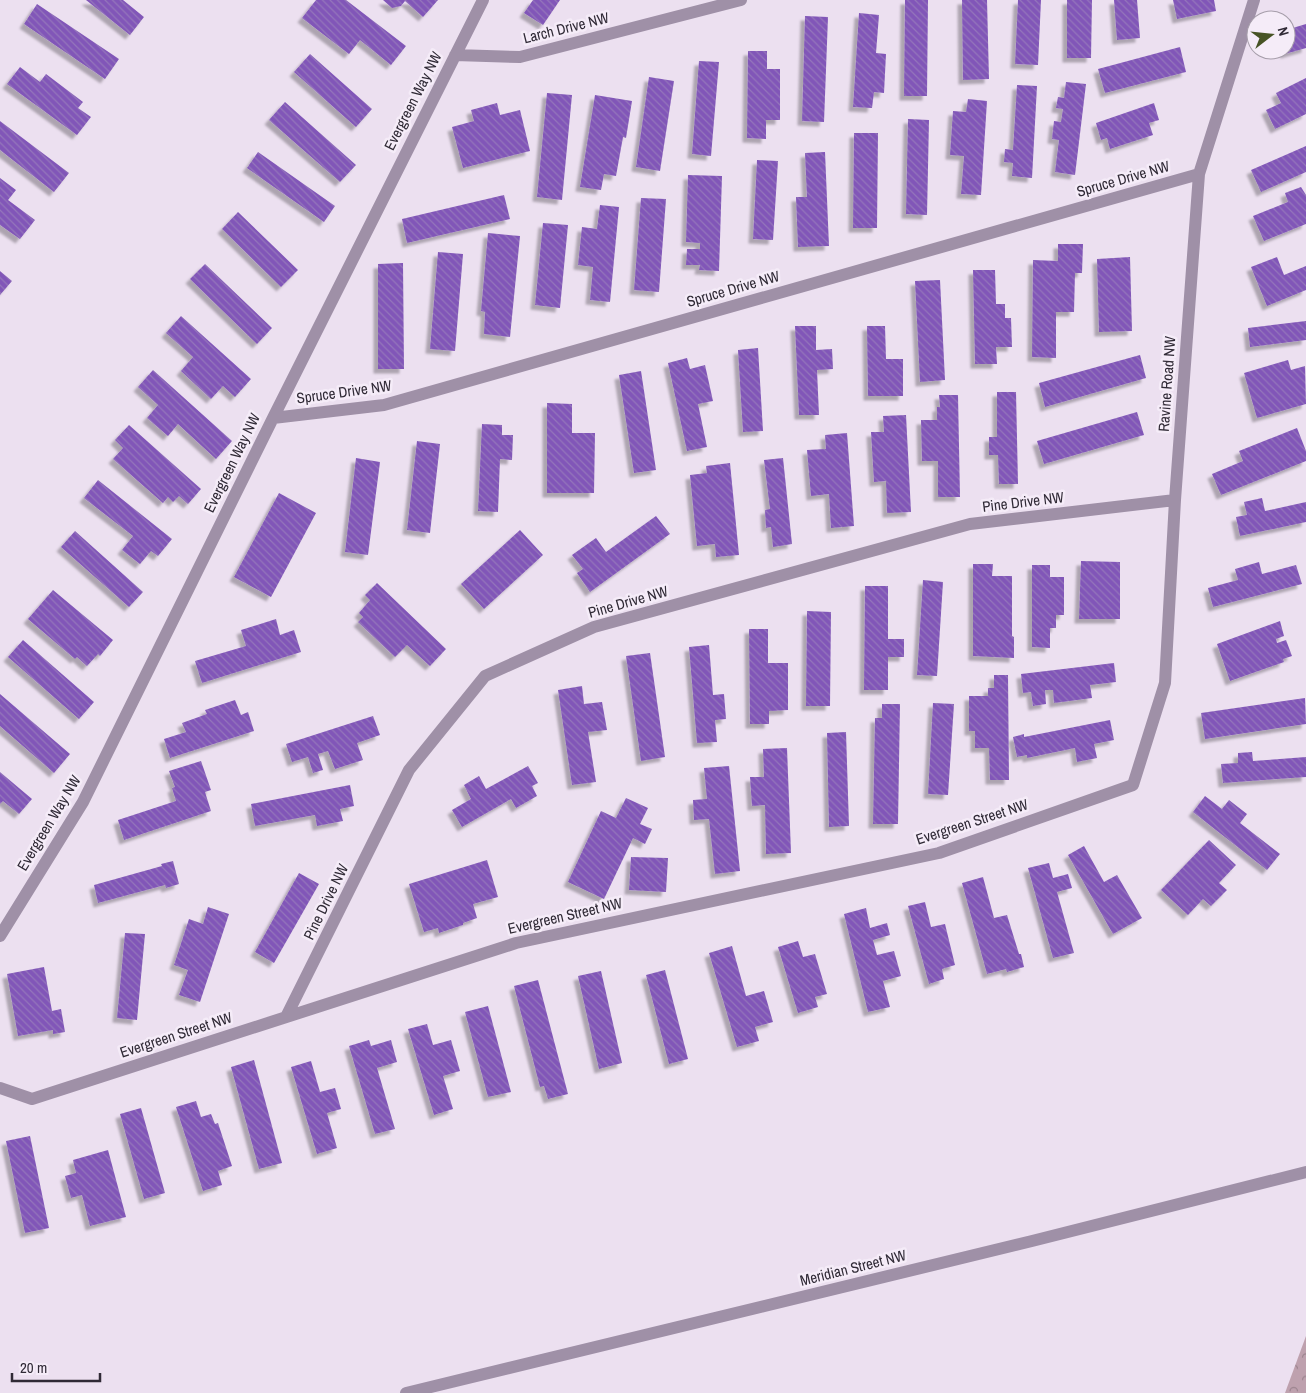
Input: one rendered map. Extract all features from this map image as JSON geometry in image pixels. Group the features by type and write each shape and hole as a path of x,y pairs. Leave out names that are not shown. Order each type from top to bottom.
{"street":[{"name":"Evergreen Way NW","path":"0,936 83,802 483,0"},
{"name":"Larch Drive NW","path":"455,55 520,57 741,0"},
{"name":"Ravine Road NW","path":"1137,774 1165,683 1175,500 1199,174 1254,0"},
{"name":"Spruce Drive NW","path":"273,418 384,405 1199,174"},
{"name":"Pine Drive NW","path":"286,1017 409,770 485,676 594,627 970,524 1175,500"},
{"name":"Evergreen Street NW","path":"0,1088 32,1099 516,943 939,853 1133,785 1137,774"},
{"name":"Meridian Street NW","path":"406,1393 1306,1172"}],"green space":[{"path":"1306,1336 1306,1393 1285,1393"}],"building":[{"path":"86,0 123,0 144,17 130,35"},
{"path":"316,0 346,0 406,46 391,65 360,40 349,54 302,18"},
{"path":"383,0 438,0 423,17 405,1 401,6 392,8"},
{"path":"533,0 560,0 543,25 524,13"},
{"path":"905,0 928,0 927,96 904,96"},
{"path":"962,0 987,0 989,79 963,80"},
{"path":"1018,0 1041,0 1038,65 1015,64"},
{"path":"1067,0 1092,0 1091,58 1067,58"},
{"path":"1114,0 1137,0 1140,38 1117,40"},
{"path":"1173,0 1214,0 1216,11 1177,19"},
{"path":"37,4 119,59 105,79 24,24"},
{"path":"859,13 879,15 876,53 886,54 884,93 874,92 872,108 853,107"},
{"path":"805,16 828,17 824,122 802,121"},
{"path":"1306,24 1306,48 1296,51 1296,27"},
{"path":"1180,47 1186,72 1105,93 1098,69"},
{"path":"748,51 767,51 767,69 780,69 780,120 766,120 766,139 747,138"},
{"path":"310,54 372,109 356,127 294,72"},
{"path":"699,61 719,62 711,156 692,154"},
{"path":"20,67 40,82 46,74 83,102 78,108 91,117 77,135 7,84"},
{"path":"649,77 674,81 660,171 636,167"},
{"path":"1306,78 1306,114 1275,129 1266,110 1281,103 1276,93"},
{"path":"1066,82 1086,84 1075,175 1055,172 1059,140 1052,139 1054,121 1061,122 1063,109 1056,108 1058,97 1064,98"},
{"path":"1017,85 1037,86 1032,178 1012,176 1013,163 1004,162 1005,149 1013,150"},
{"path":"547,93 572,95 562,200 537,197"},
{"path":"595,95 632,101 626,138 623,137 616,176 604,174 601,190 580,187"},
{"path":"968,99 987,101 981,195 961,194 964,156 950,155 953,111 966,112"},
{"path":"285,102 356,165 340,182 269,120"},
{"path":"497,103 500,115 520,110 530,151 463,168 452,127 474,121 471,110"},
{"path":"1154,103 1159,120 1149,123 1153,135 1110,149 1107,138 1101,140 1096,123"},
{"path":"908,119 929,120 927,215 906,214"},
{"path":"0,121 69,173 54,192 0,150"},
{"path":"854,133 878,133 877,228 853,228"},
{"path":"1306,146 1306,172 1261,192 1251,170"},
{"path":"258,152 335,206 324,222 247,168"},
{"path":"825,152 829,246 798,247 796,197 807,197 805,153"},
{"path":"757,160 778,161 773,240 753,239"},
{"path":"688,175 722,176 719,271 699,270 700,265 686,265 687,249 700,249 700,243 686,242"},
{"path":"0,178 16,190 8,200 35,220 20,239 0,225"},
{"path":"1301,187 1306,195 1306,224 1264,241 1253,216 1288,202 1285,193"},
{"path":"504,195 510,219 407,243 402,219"},
{"path":"641,198 666,199 659,292 634,290"},
{"path":"600,205 619,207 610,302 590,300 593,267 578,265 582,227 597,229"},
{"path":"238,212 298,270 281,287 222,229"},
{"path":"543,223 568,225 560,308 535,305"},
{"path":"488,233 520,236 510,337 484,334 485,312 481,311"},
{"path":"1058,244 1083,244 1082,273 1075,273 1074,312 1056,312 1056,358 1032,357 1033,260 1058,261"},
{"path":"438,252 463,254 455,351 430,349"},
{"path":"1130,257 1132,331 1099,332 1097,259"},
{"path":"1277,257 1284,275 1306,266 1306,290 1267,306 1251,267"},
{"path":"403,263 404,369 378,369 378,264"},
{"path":"205,264 272,328 257,344 190,279"},
{"path":"973,270 995,270 996,304 1005,304 1005,318 1011,318 1012,347 996,347 997,364 975,364"},
{"path":"0,271 12,281 0,295"},
{"path":"940,280 945,380 920,382 915,281"},
{"path":"181,316 251,379 235,397 223,386 211,399 181,371 193,357 166,333"},
{"path":"1306,321 1306,340 1250,347 1248,328"},
{"path":"795,326 816,326 816,350 832,349 833,369 817,370 819,415 799,415"},
{"path":"867,326 885,326 886,359 903,359 903,396 868,396"},
{"path":"758,348 763,431 743,432 738,350"},
{"path":"1140,355 1146,378 1045,407 1039,383"},
{"path":"687,358 690,369 705,365 713,401 698,404 707,447 687,451 668,363"},
{"path":"1288,360 1291,370 1305,366 1306,404 1257,418 1244,373"},
{"path":"153,370 232,441 216,459 178,424 168,436 147,418 158,405 138,387"},
{"path":"641,371 656,470 634,473 619,375"},
{"path":"997,392 1016,392 1018,484 999,484 998,455 989,455 989,437 997,437"},
{"path":"939,395 958,395 960,497 938,497 938,461 922,461 921,420 937,420 937,407 940,407"},
{"path":"547,403 572,404 572,433 595,433 594,493 547,493"},
{"path":"1137,412 1144,435 1044,464 1037,441"},
{"path":"906,415 911,512 887,513 886,481 874,482 871,432 884,432 883,416"},
{"path":"482,424 502,425 502,435 513,435 512,460 500,459 498,512 478,511"},
{"path":"129,425 201,489 188,504 179,496 173,502 168,497 163,503 113,459 123,448 115,440"},
{"path":"1297,428 1306,451 1306,461 1221,495 1212,474 1243,461 1239,451"},
{"path":"847,433 854,526 831,528 829,494 811,496 807,450 826,449 825,435"},
{"path":"417,441 440,444 430,533 407,530"},
{"path":"356,458 380,462 368,555 345,552"},
{"path":"783,458 792,544 773,547 771,527 766,528 765,510 770,509 764,460"},
{"path":"730,463 739,555 716,557 715,544 697,546 690,475 707,473 706,466"},
{"path":"98,480 172,539 158,556 151,551 140,564 122,550 133,536 84,498"},
{"path":"279,493 316,513 271,597 234,577"},
{"path":"1262,498 1265,511 1306,502 1306,522 1240,536 1236,517 1247,515 1244,502"},
{"path":"656,516 670,534 590,592 577,573 583,569 572,555 596,538 606,552"},
{"path":"520,530 543,555 484,609 461,584"},
{"path":"75,531 143,592 129,607 61,547"},
{"path":"1081,561 1120,562 1120,619 1079,619"},
{"path":"1259,562 1262,574 1296,565 1302,584 1213,607 1208,588 1238,580 1235,569"},
{"path":"973,564 993,564 992,576 1012,576 1014,658 973,656"},
{"path":"1032,565 1050,565 1050,577 1064,577 1064,615 1056,615 1056,628 1050,628 1050,648 1032,647"},
{"path":"923,580 943,582 937,676 917,675"},
{"path":"377,583 446,649 430,666 407,645 395,657 358,622 363,617 359,613 370,600 365,595"},
{"path":"865,586 888,586 888,639 904,639 904,657 888,657 888,690 864,690"},
{"path":"53,590 113,640 100,656 98,654 87,666 77,657 75,659 28,619"},
{"path":"807,611 831,612 830,706 806,706"},
{"path":"276,619 280,635 294,630 301,652 202,683 195,661 246,646 241,630"},
{"path":"1280,621 1284,636 1276,639 1277,643 1286,640 1292,656 1283,659 1284,662 1230,681 1217,644"},
{"path":"749,629 768,629 768,663 788,663 788,710 769,711 769,724 750,724"},
{"path":"23,640 94,702 79,719 8,657"},
{"path":"709,645 713,695 724,694 726,719 715,720 717,742 697,743 689,647"},
{"path":"650,653 665,757 641,761 626,656"},
{"path":"1114,663 1116,682 1090,685 1092,698 1054,703 1053,690 1045,690 1046,704 1033,706 1031,692 1023,693 1021,674"},
{"path":"994,675 1008,675 1009,780 990,780 989,748 975,748 975,731 969,731 969,696 988,696 988,688 994,688"},
{"path":"582,686 584,704 602,702 607,730 588,732 596,782 572,785 558,690"},
{"path":"0,694 70,754 54,773 0,726"},
{"path":"1305,698 1306,724 1205,739 1201,713"},
{"path":"235,700 241,715 248,712 254,731 170,758 164,739 186,732 182,723 207,714 205,710"},
{"path":"933,703 954,704 948,795 928,794"},
{"path":"882,704 900,704 898,824 873,824 875,718 882,718"},
{"path":"373,716 380,735 357,743 363,760 335,769 328,751 318,754 323,770 313,773 308,757 292,762 286,744"},
{"path":"1110,720 1114,740 1094,744 1097,758 1077,762 1075,748 1027,758 1027,755 1017,757 1013,737 1024,734 1024,737"},
{"path":"846,732 849,826 829,827 827,733"},
{"path":"787,748 791,853 766,854 765,805 752,806 750,777 764,777 763,749"},
{"path":"1252,752 1253,761 1306,757 1306,777 1223,783 1221,764 1238,763 1238,753"},
{"path":"201,761 211,790 205,792 211,811 124,840 118,820 176,801 172,788 175,787 169,771"},
{"path":"528,766 538,783 532,786 537,796 516,808 511,799 462,827 452,810 471,799 464,785 479,776 486,789"},
{"path":"729,766 740,871 715,874 709,819 694,820 693,800 707,799 704,768"},
{"path":"0,772 32,799 19,814 3,801 0,804"},
{"path":"350,785 354,806 340,809 343,821 317,826 315,815 255,826 251,804"},
{"path":"1205,796 1222,809 1229,800 1247,814 1240,823 1280,854 1267,870 1193,812"},
{"path":"626,798 648,808 640,824 652,829 645,844 633,838 604,899 568,882 601,811 616,818"},
{"path":"1209,840 1236,865 1219,883 1227,890 1211,906 1203,899 1188,915 1161,890"},
{"path":"1084,846 1104,882 1117,875 1142,918 1113,934 1068,855"},
{"path":"631,857 668,858 666,892 629,890"},
{"path":"487,860 498,897 473,904 477,918 463,923 463,925 439,933 438,928 424,932 409,884"},
{"path":"173,861 179,884 166,888 165,885 98,903 94,885 162,866 161,864"},
{"path":"1049,863 1053,878 1068,874 1072,888 1057,892 1074,953 1053,958 1028,868"},
{"path":"299,873 319,884 274,963 255,952"},
{"path":"983,877 994,918 1007,915 1024,967 1007,972 1006,969 987,974 962,883"},
{"path":"925,902 931,927 945,924 955,965 942,969 944,979 929,984 908,906"},
{"path":"208,907 229,914 200,1002 179,995 188,970 174,965 189,919 203,924"},
{"path":"866,908 870,928 887,923 890,935 873,940 877,955 894,951 901,976 883,981 890,1007 868,1012 844,914"},
{"path":"125,933 145,934 137,1020 117,1018"},
{"path":"798,941 803,957 815,954 827,994 815,997 818,1007 798,1013 778,947"},
{"path":"732,946 746,996 764,991 773,1022 755,1027 759,1041 737,1047 709,953"},
{"path":"44,967 52,1011 61,1009 65,1032 53,1034 53,1030 18,1036 7,974"},
{"path":"665,970 688,1059 669,1064 646,975"},
{"path":"601,971 622,1063 599,1069 578,976"},
{"path":"538,980 568,1094 548,1099 544,1086 540,1087 514,986"},
{"path":"488,1006 511,1092 488,1097 465,1012"},
{"path":"427,1024 433,1045 451,1040 460,1071 443,1076 453,1109 434,1115 408,1029"},
{"path":"369,1040 371,1046 391,1040 397,1062 377,1068 395,1129 375,1134 349,1046"},
{"path":"254,1060 282,1163 259,1169 231,1067"},
{"path":"311,1061 320,1092 335,1088 341,1109 327,1113 337,1148 317,1154 291,1067"},
{"path":"196,1101 201,1117 211,1114 215,1124 218,1123 232,1166 218,1171 222,1185 203,1191 176,1107"},
{"path":"141,1108 165,1193 144,1199 120,1114"},
{"path":"30,1136 49,1228 25,1233 6,1141"},
{"path":"108,1150 126,1217 90,1226 82,1195 71,1198 65,1176 76,1173 73,1160"}]}
